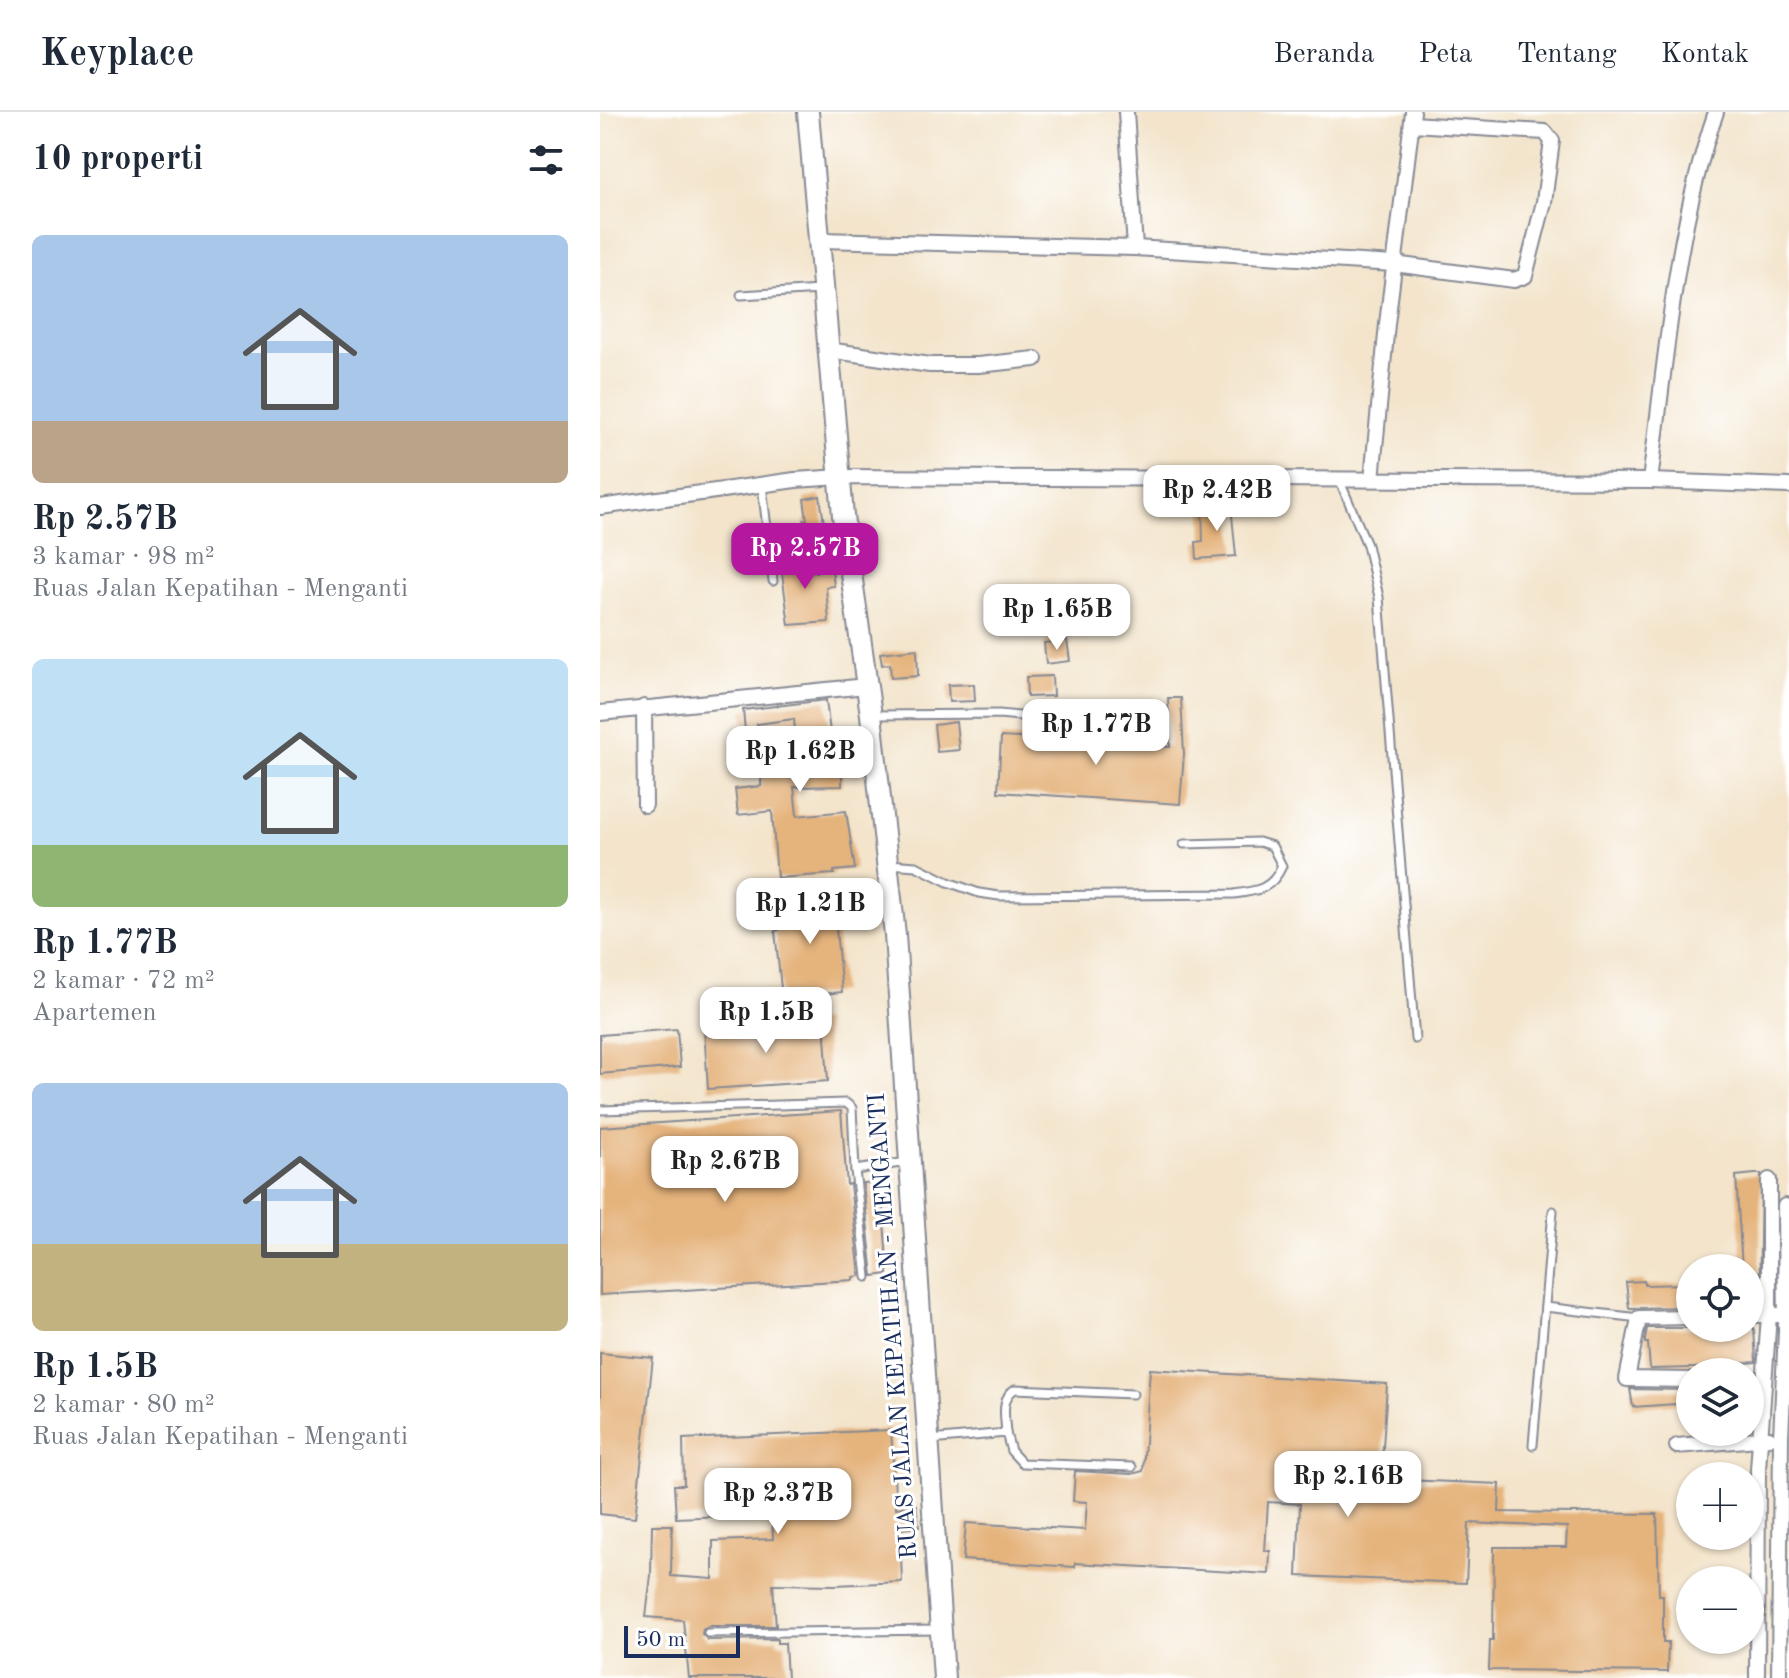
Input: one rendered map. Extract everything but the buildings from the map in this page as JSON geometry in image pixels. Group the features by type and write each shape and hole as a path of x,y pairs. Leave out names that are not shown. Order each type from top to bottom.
{"main road":[{"name":"RUAS JALAN KEPATIHAN - MENGANTI","path":"808,112 843,516 871,715 895,935 944,1678"}],"street":[{"path":"1126,112 1135,248"},
{"path":"1650,481 1679,262 1700,158 1716,112"},
{"path":"820,240 1135,248 1394,264 1521,279 1525,276 1544,202 1552,141 1545,132 1413,118 1394,264 1372,479"},
{"path":"828,350 930,365 978,365 1035,359"},
{"path":"600,507 841,477 1650,481 1789,486"},
{"path":"600,713 866,686"},
{"path":"644,707 645,805"},
{"path":"1762,1358 1769,1315 1769,1180"},
{"path":"1769,1205 1787,1206 1788,1330 1784,1379 1786,1399 1781,1437 1785,1472 1779,1678"},
{"path":"1764,1315 1786,1315"},
{"path":"1676,1317 1639,1318 1627,1379 1676,1380"},
{"path":"1764,1380 1784,1379"},
{"path":"1764,1439 1781,1437"},
{"path":"1757,1678 1758,1469 1761,1446"},
{"path":"1758,1564 1780,1563"}],"lane":[{"path":"741,295 823,290"},
{"path":"1339,479 1367,545 1379,597 1415,1039"},
{"path":"762,485 773,581"},
{"path":"871,715 999,714 1151,729"},
{"path":"886,864 916,866 948,882 979,893 999,896 1234,894 1266,886 1276,880 1282,866 1272,846 1259,842 1184,844"},
{"path":"600,1110 846,1103 852,1108 855,1170 867,1277"},
{"path":"855,1170 909,1161"},
{"path":"1533,1445 1553,1211"},
{"path":"1545,1307 1639,1318"},
{"path":"1132,1467 1022,1463 1011,1451 1006,1433 1005,1400 1008,1393 1015,1389 1133,1394"},
{"path":"928,1440 1006,1433"},
{"path":"708,1633 941,1630"}]}
